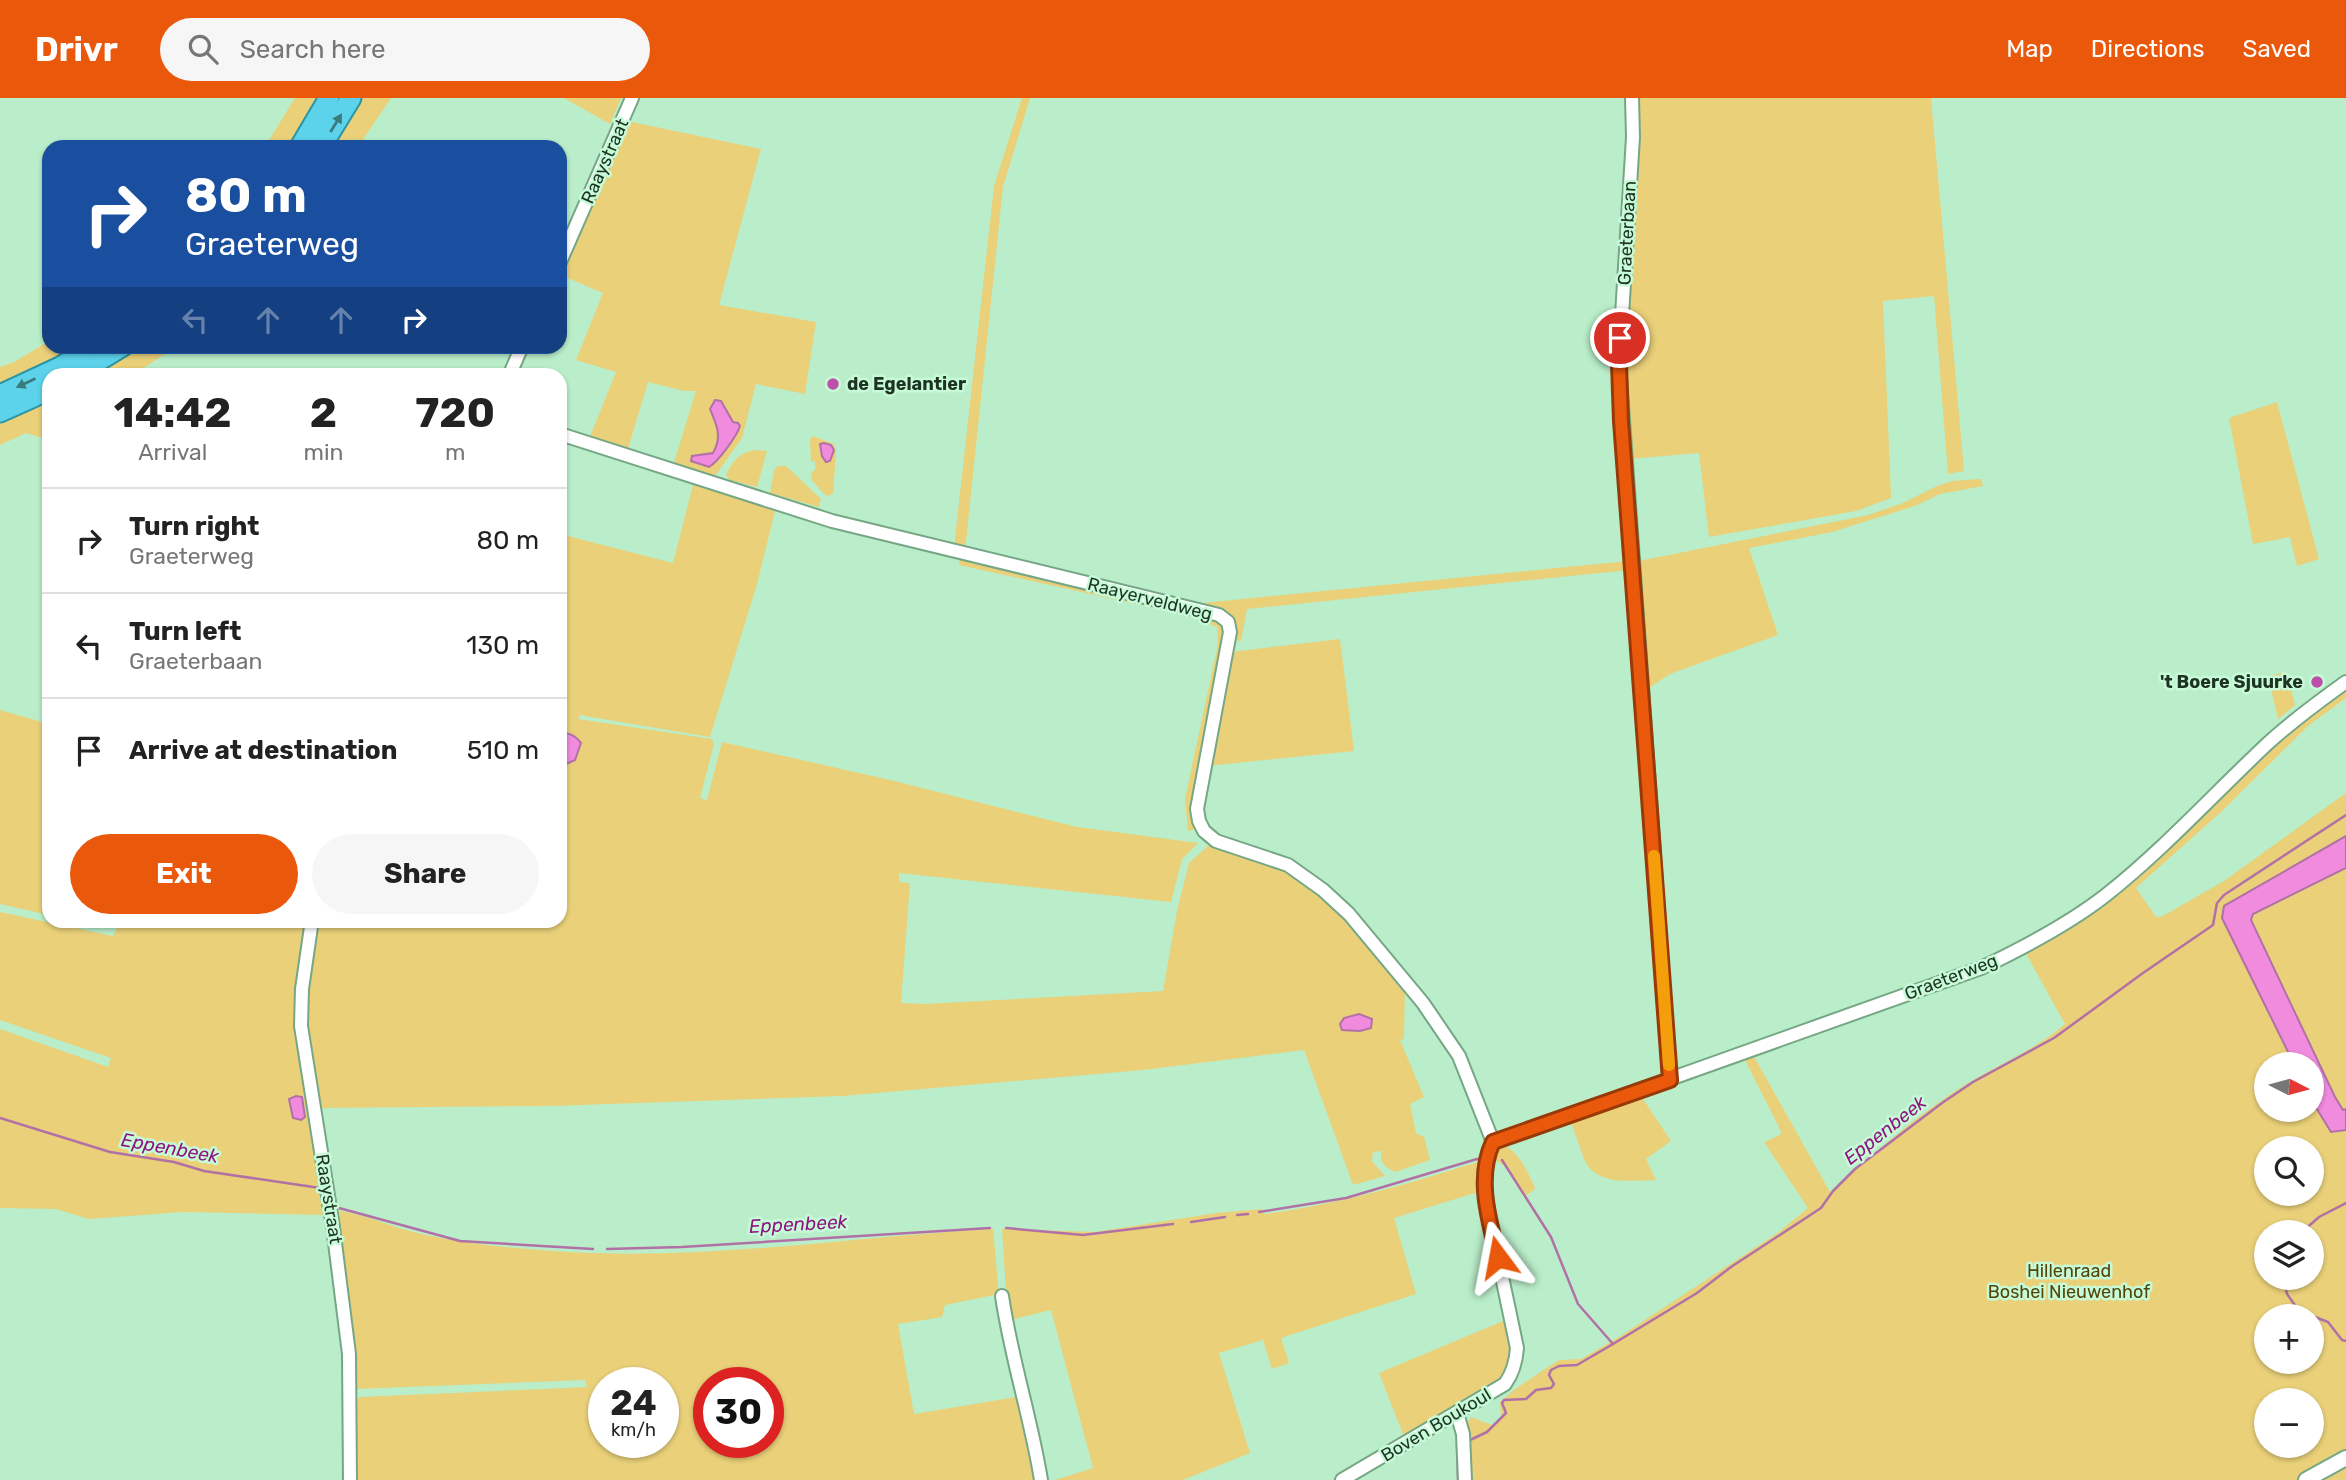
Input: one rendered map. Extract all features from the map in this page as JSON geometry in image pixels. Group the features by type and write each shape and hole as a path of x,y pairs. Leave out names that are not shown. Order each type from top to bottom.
{"highway":[{"path":"304,140 329,98"},
{"path":"325,140 351,98"},
{"path":"58,368 81,354"},
{"path":"87,368 110,354"},
{"path":"0,395 42,375"},
{"path":"0,412 42,393"}],"street":[{"name":"Raaystraat","path":"567,246 632,98"},
{"name":"Graeterbaan","path":"1632,98 1633,136 1619,364 1670,1080"},
{"name":"Raayerveldweg","path":"567,436 832,522 1219,615 1228,622 1230,632 1197,809 1204,831 1216,841 1288,865 1323,890 1349,914 1423,1003 1459,1056 1491,1147"},
{"name":"Graeterweg","path":"1491,1147 1981,968 2023,948 2104,897 2161,848 2268,744 2311,707 2346,682"},
{"name":"Raaystraat","path":"311,928 302,989 301,1026 333,1227 349,1354 350,1480"},
{"name":"Boven Boukoul","path":"1342,1480 1505,1384 1516,1362 1513,1322 1486,1201 1484,1180 1491,1147"},
{"path":"1002,1296 1008,1336 1023,1390 1041,1480"},
{"path":"1457,1413 1463,1434 1465,1480"},
{"path":"2306,1480 2346,1458"}],"green space":[{"path":"295,98 321,98 295,140 269,140"},
{"path":"359,98 391,98 363,140 333,140"},
{"path":"564,98 621,98 610,124"},
{"path":"1022,98 1030,98 1003,187 965,551 954,548 994,186"},
{"path":"1636,98 1931,98 1964,471 1948,474 1934,296 1883,301 1891,498 1856,511 1709,537 1699,453 1629,459 1625,358"},
{"path":"627,121 761,149 719,305 816,322 805,394 756,384 742,438 713,479 673,466 696,391 684,391 648,382 627,452 589,439 616,372 576,360 603,293 567,278 567,266","holes":["715,400 721,401 733,423 739,426 738,432 715,464 698,454 713,453 716,447 718,435 711,404"]},
{"path":"42,345 42,354 64,354 0,387 0,367"},
{"path":"124,354 165,354 143,368 101,368"},
{"path":"2277,402 2319,559 2297,566 2290,537 2253,544 2229,418"},
{"path":"42,403 42,438 26,433 0,445 0,418"},
{"path":"813,436 834,444 836,452 833,493 829,496 811,479 815,470 815,461 811,462 810,439"},
{"path":"755,450 767,451 757,487 730,480 726,475 734,461"},
{"path":"778,466 786,466 821,499 819,507 770,493 774,470"},
{"path":"1981,479 1983,486 1940,494 1915,506 1832,532 1749,548 1778,635 1670,674 1646,690 1639,561 1868,515 1952,481"},
{"path":"694,481 776,507 757,584 710,737 580,715 578,719 712,739 714,744 700,798 707,800 722,742 890,780 1077,827 1198,843 1182,859 1171,902 899,873 899,882 910,883 901,1003 1163,991 1177,911 1189,863 1209,845 1275,861 1343,911 1405,986 1404,1039 1400,1040 1424,1097 1410,1104 1416,1133 1424,1137 1430,1160 1395,1172 1383,1164 1381,1151 1373,1152 1372,1161 1385,1176 1353,1185 1304,1050 1143,1070 842,1096 550,1106 318,1108 307,1028 306,998 316,928 567,928 567,758 577,737 567,733 567,536 673,563"},
{"path":"960,557 1217,617 1226,626 1199,828 1188,831 1185,799 1218,644 1217,627 1186,615 959,565"},
{"path":"1628,561 1629,570 1247,609 1241,641 1233,640 1229,618 1223,611 1202,603"},
{"path":"1340,639 1354,751 1207,766 1231,652"},
{"path":"2287,672 2295,705 2278,719 2268,676"},
{"name":"Hillenraad Boshei Nieuwenhof","path":"2346,687 2346,698 2308,726 2222,811 2136,888 2156,917 2161,917 2224,881 2346,793 2346,1480 1469,1480 1465,1427 1471,1417 1492,1425 1501,1417 1500,1402 1515,1389 1559,1360 1581,1359 1619,1337 1779,1232 1808,1208 1764,1142 1780,1135 1781,1131 1743,1056 1752,1053 1830,1192 1893,1137 1943,1100 2053,1034 2065,1024 2024,950 2120,888 2216,804 2292,729"},
{"path":"0,710 42,722 42,913 0,904"},
{"path":"0,912 42,921 42,928 75,928 113,936 117,928 306,928 297,986 325,1215 183,1212 89,1219 56,1209 0,1208 0,1029 108,1067 111,1058 0,1020"},
{"path":"1641,1096 1671,1141 1646,1159 1656,1180 1602,1177 1588,1166 1569,1120"},
{"path":"1501,1145 1513,1151 1534,1185 1535,1189 1524,1197 1505,1166 1493,1159 1494,1153"},
{"path":"1481,1161 1478,1192 1394,1218 1416,1294 1281,1338 1289,1363 1272,1369 1263,1340 1219,1353 1250,1453 1183,1480 1055,1480 1093,1468 1051,1310 1010,1320 1002,1229 1095,1232 1216,1213 1262,1209 1264,1214 1347,1199"},
{"path":"334,1210 458,1241 608,1254 718,1251 993,1229 999,1294 945,1305 942,1317 898,1324 914,1414 1016,1397 1034,1480 353,1480 354,1402 360,1397 587,1387 585,1380 354,1389"},
{"path":"1508,1319 1512,1360 1503,1380 1405,1439 1379,1373"}],"shaded area":[{"path":"715,400 721,401 733,422 740,426 727,448 709,467 691,461 692,456 713,453 716,447 718,430 710,409"},
{"path":"820,444 831,445 834,450 830,461 826,462"},
{"path":"567,734 581,743 575,760 567,764"},
{"path":"2346,836 2346,868 2253,914 2251,920 2314,1052 2288,1052 2222,918 2224,906"},
{"path":"1359,1014 1372,1019 1371,1028 1360,1031 1342,1030 1340,1024 1344,1018"},
{"path":"2324,1074 2343,1110 2346,1109 2346,1130 2331,1132 2324,1121"},
{"path":"302,1097 305,1117 301,1120 293,1118 289,1099"}],"waterway":[{"name":"Eppenbeek","path":"1502,1160 1551,1237 1578,1304 1613,1344 1697,1293 1731,1267 1821,1208 1833,1191 1855,1169 1942,1103 1973,1082 2054,1038 2213,925 2217,903 2224,895 2346,815"},
{"name":"Eppenbeek","path":"0,1118 110,1152 174,1162 204,1171 320,1188 323,1207"},
{"name":"Eppenbeek","path":"1259,1212 1346,1198 1477,1159"},
{"path":"2316,1220 2346,1203"},
{"name":"Eppenbeek","path":"339,1208 460,1241 593,1249"},
{"name":"Eppenbeek","path":"1237,1215 1248,1214"},
{"name":"Eppenbeek","path":"1191,1222 1225,1217"},
{"name":"Eppenbeek","path":"1006,1228 1083,1235 1173,1224"},
{"name":"Eppenbeek","path":"607,1249 682,1247 990,1228"},
{"path":"2286,1290 2299,1311 2328,1322 2342,1340 2346,1341"},
{"path":"1468,1441 1487,1432 1506,1413 1502,1403 1504,1400 1526,1399 1536,1390 1551,1388 1554,1384 1549,1375 1551,1370 1559,1366 1577,1365 1613,1344"},
{"path":"1457,1444 1458,1480"}],"slow traffic":[{"path":"1654,856 1669,1065"}],"place":[{"name":"de Egelantier","path":"833,384"},
{"name":"'t Boere Sjuurke","path":"2317,682"}],"route":[{"path":"1498,1257 1484,1180 1493,1142 1670,1080 1621,421 1620,338"}]}
